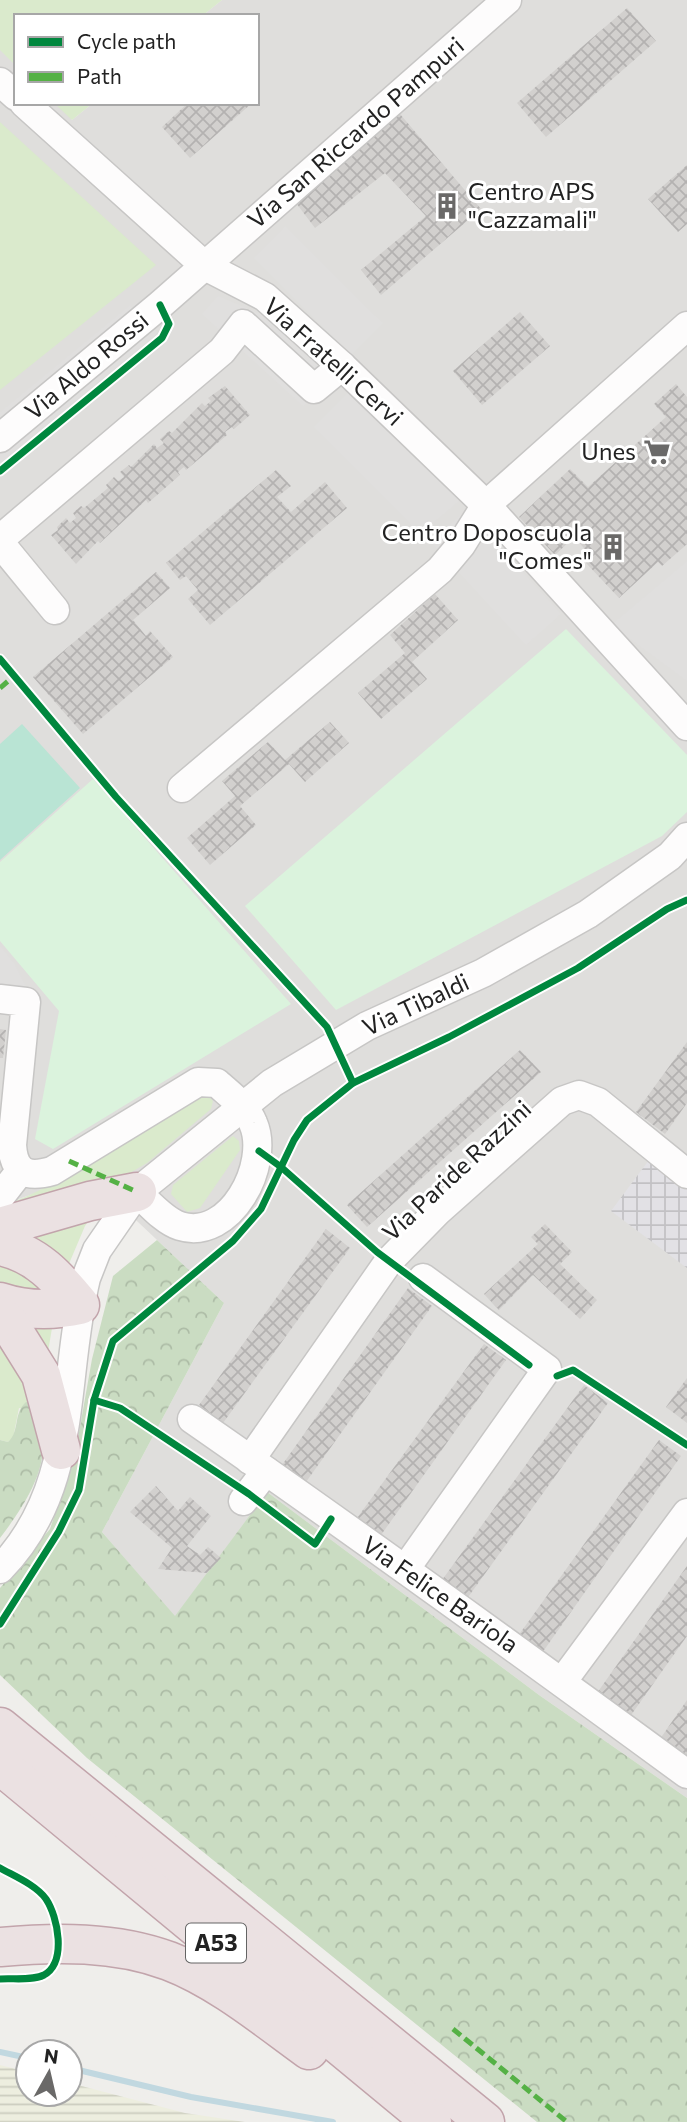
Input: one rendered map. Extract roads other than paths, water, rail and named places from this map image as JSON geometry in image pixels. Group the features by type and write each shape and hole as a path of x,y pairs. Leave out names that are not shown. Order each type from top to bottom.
{"highway":[{"path":"0,1227 90,1201 137,1192"},
{"path":"0,1246 33,1258 57,1276 80,1305 55,1310 34,1310 0,1302"},
{"path":"0,1315 8,1322 41,1375 61,1450"},
{"path":"0,1712 61,1773"},
{"name":"A53","path":"0,1727 61,1773 485,2122"},
{"name":"A53","path":"0,1765 432,2122"},
{"path":"0,1947 80,1944 120,1948 170,1961 210,1982 412,2122"}],"street":[{"name":"Via San Riccardo Pampuri","path":"205,266 507,0"},
{"path":"0,82 14,94"},
{"name":"Via Fratelli Cervi","path":"26,105 205,266 265,297 342,366 486,505 687,726"},
{"name":"Via Aldo Rossi","path":"0,438 205,266"},
{"path":"55,610 0,541 222,351 243,324 314,389 342,366"},
{"path":"182,788 440,570 461,545 486,505 687,326"},
{"name":"Via Fratelli Cervi","path":"618,648 687,701"},
{"name":"Via Tibaldi","path":"0,1569 24,1545 41,1516 53,1486 61,1450 80,1305 97,1250 137,1192 272,1083 367,1026 483,973 588,914 682,848"},
{"path":"0,999 26,1002 12,1145 13,1159 21,1170 35,1176 52,1171 198,1082 217,1083 253,1120 258,1151 255,1169 230,1209 213,1225 194,1228 178,1225 137,1192"},
{"name":"Via Paride Razzini","path":"243,1501 258,1465 389,1261 438,1211 562,1101 579,1095 598,1102 687,1174"},
{"path":"0,1197 21,1170"},
{"path":"406,1568 547,1369 423,1278"},
{"name":"Via Felice Bariola","path":"192,1419 331,1520 406,1568 687,1774"},
{"path":"562,1682 687,1513"}],"waterway":[{"path":"0,2052 14,2055"},
{"path":"84,2071 191,2097 333,2122"}],"place":[{"name":"Centro APS \"Cazzamali\"","path":"447,206"},
{"name":"Unes","path":"657,452"},
{"name":"Centro Doposcuola \"Comes\"","path":"613,547"}]}
